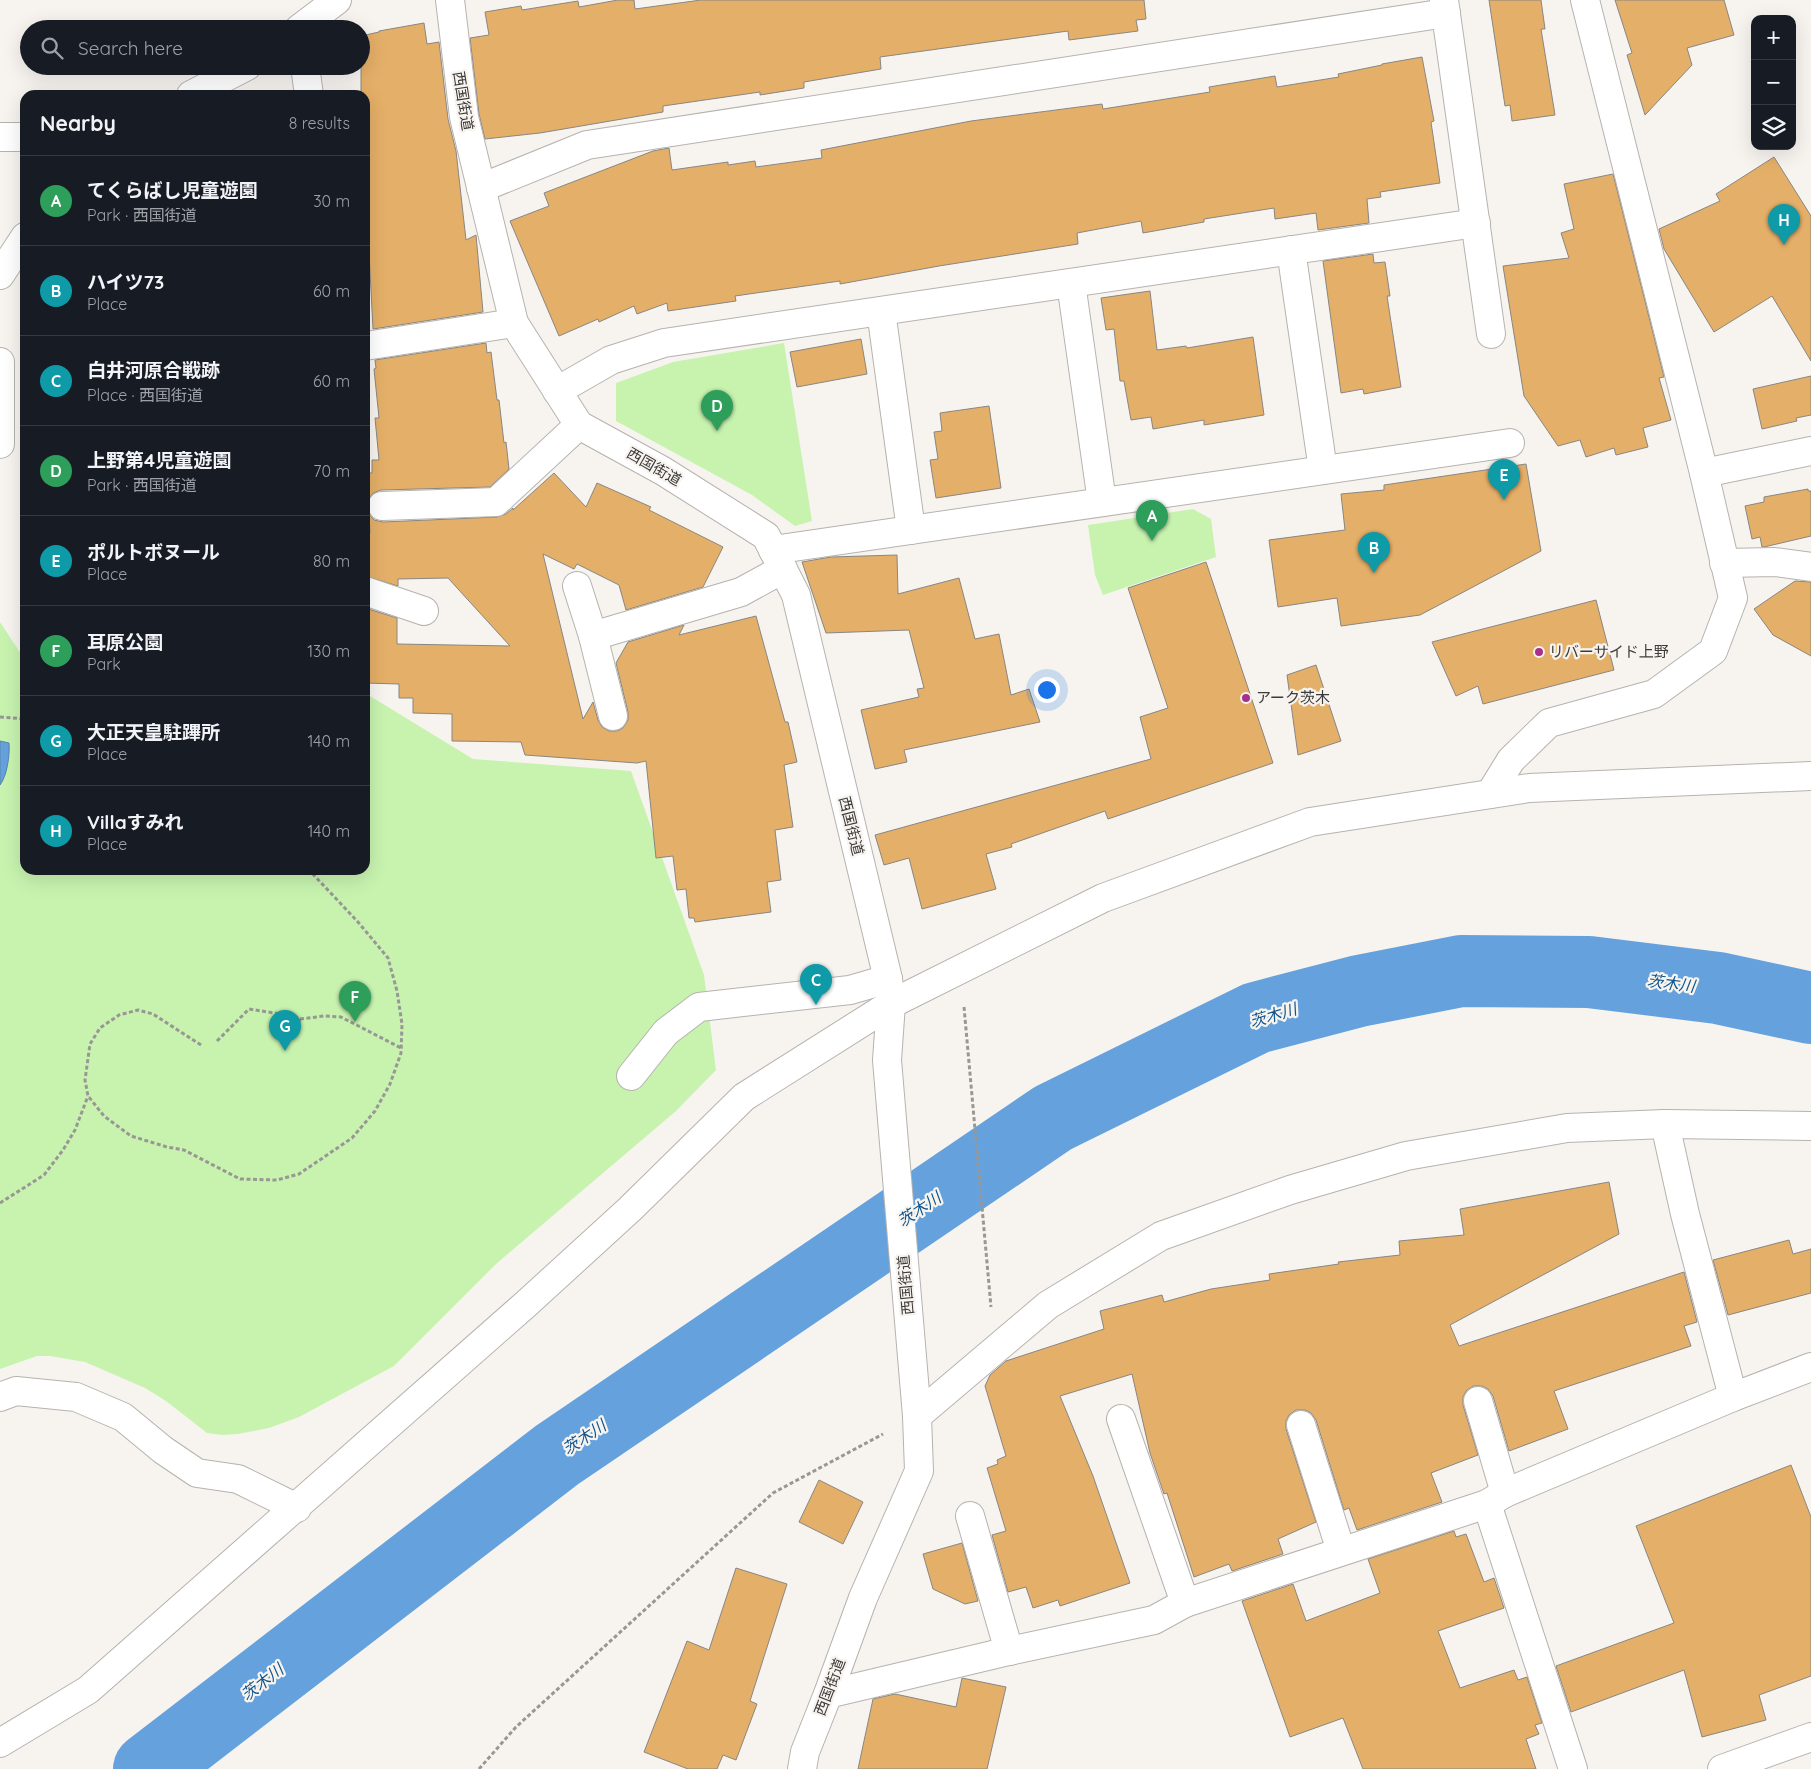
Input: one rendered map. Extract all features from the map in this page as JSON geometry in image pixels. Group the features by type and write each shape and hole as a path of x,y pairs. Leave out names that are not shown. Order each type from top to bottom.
{"street":[{"path":"311,20 336,0"},
{"name":"西国街道","path":"450,0 464,118 514,323 579,425 663,471 766,536 796,595 890,991 887,1060 917,1416 919,1471 863,1598 805,1752 802,1769"},
{"path":"1490,794 1510,760 1549,723 1654,694 1713,651 1733,598 1704,473 1585,0"},
{"path":"481,188 587,145 1445,7 1491,334"},
{"path":"216,89 235,75"},
{"path":"306,75 308,90"},
{"path":"0,137 20,137"},
{"path":"557,391 612,360 664,343 1476,223"},
{"path":"0,275 20,245"},
{"path":"1291,250 1323,470"},
{"path":"1071,283 1102,502"},
{"path":"880,311 911,530"},
{"path":"370,345 514,323"},
{"path":"0,357 0,444"},
{"path":"382,506 496,502 579,425"},
{"path":"593,636 741,592 778,559 911,530 1510,443"},
{"path":"1704,473 1811,451"},
{"path":"1724,563 1775,562 1811,568"},
{"path":"577,586 593,636 613,716"},
{"path":"370,593 424,610"},
{"path":"0,1743 88,1690 297,1508 526,1304 630,1209 744,1097 890,991 1104,898 1310,822 1529,788 1811,776"},
{"path":"630,1076 666,1032 699,1007 850,990 890,991"},
{"path":"917,1416 1048,1305 1161,1236 1290,1190 1406,1156 1567,1128 1666,1124 1811,1126"},
{"path":"1666,1124 1685,1214 1733,1396"},
{"path":"828,1694 1009,1651 1154,1620 1185,1603 1496,1499 1733,1396 1811,1367"},
{"path":"0,1397 16,1392 76,1398 123,1417 163,1450 197,1473 238,1479 297,1508"},
{"path":"1478,1401 1496,1499 1574,1769"},
{"path":"1121,1418 1185,1603"},
{"path":"1301,1425 1342,1551"},
{"path":"970,1516 1009,1651"},
{"path":"1722,1769 1811,1737"}],"path":[{"path":"0,717 20,719"},
{"path":"201,1045 153,1014 138,1010 120,1015 100,1028 90,1044 85,1080 88,1096 104,1116 131,1136 184,1150 240,1179 277,1180 300,1174 352,1138 374,1111 390,1084 401,1054 402,1024 388,958 358,922 314,875"},
{"path":"964,1004 992,1312"},
{"path":"217,1041 249,1009 294,1016 300,1019 324,1016 341,1017 401,1048"},
{"path":"292,1034 300,1019"},
{"path":"0,1203 44,1175 75,1130 88,1096"},
{"path":"479,1769 516,1727 773,1493 917,1416"}],"green space":[{"path":"784,343 812,521 795,526 752,495 616,421 616,383 673,362"},
{"path":"1193,509 1211,519 1216,557 1103,595 1095,575 1088,525"},
{"path":"0,622 20,652 20,875 370,875 370,696 473,759 631,771 704,975 716,1070 676,1111 496,1264 394,1366 299,1417 269,1428 238,1434 222,1435 207,1433 166,1401 145,1388 85,1362 50,1356 37,1356 0,1369"}],"water":[{"path":"0,741 9,743 9,748 6,771 0,785"}],"building":[{"path":"618,0 634,0 635,9 701,0 1144,0 1146,19 1136,20 1138,31 1069,40 1068,31 880,57 881,69 804,82 804,88 760,95 760,92 663,106 663,112 540,133 485,139 479,114 470,38 489,35 485,12 521,6 522,10 578,1 579,7"},
{"path":"1489,0 1541,0 1545,29 1541,29 1555,115 1512,121 1510,105 1505,106"},
{"path":"1615,0 1724,0 1734,35 1687,48 1692,65 1645,115 1627,55 1632,53"},
{"path":"424,23 427,44 439,42 448,119 456,151 466,240 476,235 483,312 373,329 370,271 370,90 361,90 361,75 370,75 370,34"},
{"path":"1422,57 1434,121 1431,122 1440,183 1380,192 1381,197 1367,199 1369,223 1318,230 1316,213 1275,219 1274,208 1204,219 1204,222 1143,233 1141,221 1077,233 1078,244 840,284 840,281 735,296 736,301 668,311 667,303 637,314 634,306 599,322 598,319 559,336 510,221 549,206 544,193 653,151 669,148 672,170 728,162 728,165 755,161 756,167 822,158 821,150 971,121 1102,104 1103,109 1210,92 1209,87 1275,76 1277,87 1339,77 1338,74"},
{"path":"1774,157 1811,216 1811,361 1772,296 1714,332 1664,249 1659,229 1720,201 1716,194"},
{"path":"1613,174 1664,377 1659,378 1671,420 1643,428 1648,447 1616,455 1614,448 1586,457 1580,440 1558,446 1524,396 1503,266 1569,258 1561,233 1574,229 1564,184"},
{"path":"1373,254 1374,263 1385,262 1390,296 1387,296 1401,387 1364,394 1363,389 1341,393 1323,261"},
{"path":"1150,291 1157,350 1186,346 1187,348 1253,337 1264,415 1204,425 1204,420 1153,429 1151,417 1131,420 1124,381 1120,381 1114,329 1106,330 1101,298"},
{"path":"861,339 867,374 797,387 790,352"},
{"path":"486,343 487,353 491,352 509,469 490,487 381,490 373,493 370,497 372,460 379,460 375,418 379,418 374,369 376,368 375,360"},
{"path":"1811,376 1811,415 1796,418 1797,421 1762,429 1753,389"},
{"path":"989,406 1001,488 936,498 930,460 938,459 934,432 942,431 940,413"},
{"path":"1526,464 1541,551 1420,615 1341,626 1337,598 1278,607 1269,540 1345,530 1341,494 1384,490 1384,485"},
{"path":"554,473 586,507 597,483 651,507 649,510 723,547 703,587 626,610 619,585 577,564 574,569 543,554 583,719 593,702 598,720 602,727 609,731 617,731 623,728 628,720 628,712 616,663 628,642 684,625 679,635 756,616 785,722 788,722 797,762 784,765 793,827 775,830 781,880 767,882 771,912 695,922 694,918 689,918 686,889 677,890 673,856 656,858 646,761 637,763 525,755 521,742 452,741 452,714 413,713 413,698 399,698 399,684 370,683 370,610 397,618 397,644 510,646 448,578 398,579 398,586 370,578 370,515 374,520 383,522 497,517 506,514 513,508 513,510"},
{"path":"1808,489 1808,491 1811,491 1811,536 1764,547 1762,547 1760,537 1752,539 1745,506 1764,502 1764,497"},
{"path":"897,555 898,594 959,578 975,639 999,634 1011,695 1029,689 1040,722 904,750 907,762 875,769 861,710 919,697 917,689 924,688 909,630 826,633 802,562 831,557"},
{"name":"アーク茨木","path":"1206,562 1273,763 1108,819 1105,811 1011,844 1012,847 986,854 996,889 922,909 909,858 884,865 875,835 1151,759 1140,717 1168,708 1128,588"},
{"path":"1795,581 1811,582 1811,656 1773,635 1754,609"},
{"name":"リバーサイド上野","path":"1596,600 1614,670 1483,704 1478,686 1456,696 1432,642"},
{"path":"1316,665 1341,741 1298,755 1287,675"},
{"path":"1609,1182 1619,1234 1450,1325 1459,1346 1684,1272 1697,1322 1684,1326 1691,1346 1554,1391 1568,1429 1509,1451 1493,1396 1488,1389 1482,1386 1473,1386 1466,1391 1463,1397 1463,1405 1478,1455 1431,1473 1442,1502 1357,1530 1349,1508 1344,1510 1316,1420 1311,1413 1305,1410 1296,1410 1289,1415 1286,1421 1286,1429 1316,1522 1278,1539 1283,1554 1232,1571 1229,1564 1194,1577 1167,1493 1164,1494 1150,1453 1132,1374 1060,1396 1093,1476 1130,1583 1060,1606 1058,1600 1033,1608 1026,1587 1008,1592 992,1535 1006,1531 987,1468 998,1464 997,1460 1006,1456 985,1386 990,1375 1006,1361 1104,1329 1100,1311 1162,1295 1164,1302 1211,1289 1270,1280 1269,1274 1339,1264 1338,1262 1400,1255 1399,1241 1464,1235 1460,1209"},
{"path":"1789,1240 1793,1254 1811,1249 1811,1293 1728,1315 1713,1260"},
{"path":"1791,1465 1811,1517 1811,1676 1759,1695 1766,1720 1702,1737 1684,1670 1571,1712 1556,1666 1674,1623 1636,1526"},
{"path":"819,1480 863,1502 843,1544 799,1522"},
{"path":"1454,1531 1456,1537 1466,1534 1484,1582 1494,1578 1504,1608 1438,1631 1460,1688 1514,1670 1518,1680 1527,1677 1542,1723 1535,1725 1539,1734 1526,1739 1536,1769 1363,1769 1343,1718 1290,1737 1242,1601 1293,1584 1306,1621 1380,1593 1368,1559"},
{"path":"962,1543 978,1601 965,1604 933,1589 923,1554"},
{"path":"736,1568 787,1584 750,1701 757,1704 736,1760 723,1755 717,1769 688,1769 644,1752 687,1641 709,1650"},
{"path":"962,1678 1006,1687 987,1769 858,1769 873,1699 895,1694 956,1707"}],"waterway":[{"name":"茨木川","path":"149,1769 557,1455 1053,1118 1256,1018 1359,991 1461,971 1589,972 1718,988 1811,1008"}],"place":[{"name":"Villaすみれ","path":"1784,245"},
{"name":"上野第4児童遊園","path":"717,431"},
{"name":"ポルトボヌール","path":"1504,500"},
{"name":"てくらばし児童遊園","path":"1152,541"},
{"name":"ハイツ73","path":"1374,573"},
{"name":"リバーサイド上野","path":"1539,652"},
{"name":"アーク茨木","path":"1246,698"},
{"name":"白井河原合戦跡","path":"816,1005"},
{"name":"耳原公園","path":"355,1022"},
{"name":"大正天皇駐蹕所","path":"285,1051"}]}
